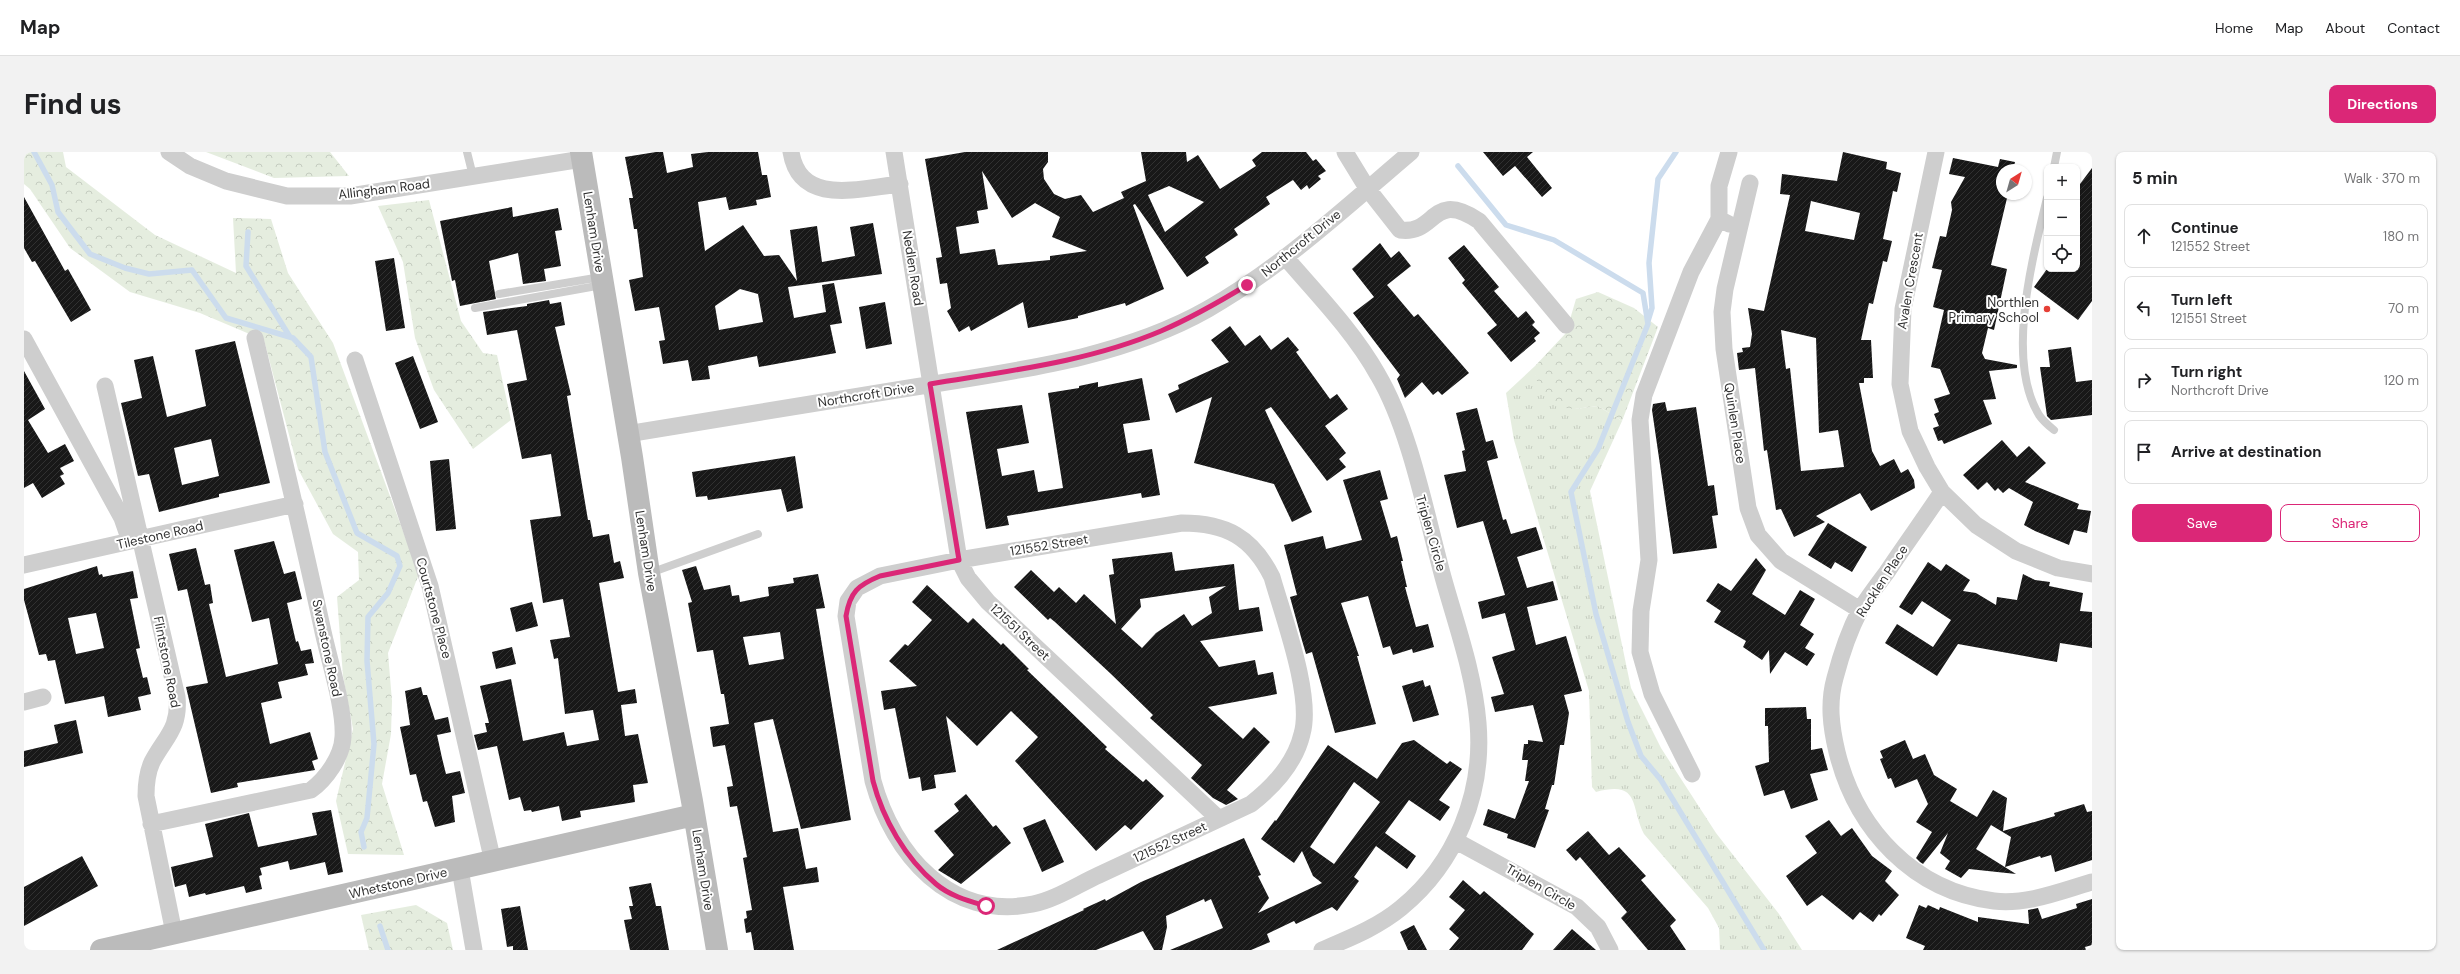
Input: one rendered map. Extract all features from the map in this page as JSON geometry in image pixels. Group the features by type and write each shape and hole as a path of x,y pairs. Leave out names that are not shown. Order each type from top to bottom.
{"street":[{"name":"Allingham Road","path":"169,152 190,166 226,181 287,196 350,196 473,176 581,155"},
{"path":"791,152 793,162 800,178 820,189 834,191 900,184"},
{"name":"Nedlen Road","path":"894,152 930,384"},
{"path":"1345,152 1367,188 1400,230 1408,231 1417,228 1442,212 1452,208 1463,211 1479,221 1566,325"},
{"name":"Northcroft Drive","path":"627,434 1031,367 1083,356 1160,332 1206,310 1247,285 1285,257 1412,152"},
{"path":"1692,774 1652,694 1640,652 1641,611 1649,560 1640,420 1644,395 1691,272 1719,219 1719,186 1729,152"},
{"name":"Avalen Crescent","path":"1936,152 1903,309 1900,384 1910,431 1927,467 1942,492 1976,525 2016,551 2058,568 2092,574"},
{"name":"Lenham Drive","path":"581,155 649,573 694,815 717,950"},
{"name":"Quinlen Place","path":"1750,184 1722,312 1724,349 1748,508 1758,535 1781,561 1860,610"},
{"path":"1719,219 1740,228"},
{"name":"Triplen Circle","path":"1285,257 1361,348 1379,376 1394,408 1409,454 1471,679 1478,723 1476,777 1456,841 1441,866 1401,908 1356,936 1322,950"},
{"name":"Swanstone Road","path":"151,824 311,790 323,781 334,762 343,738 342,721 295,504 256,338"},
{"name":"Flintstone Road","path":"24,340 135,540"},
{"name":"Courtstone Place","path":"355,360 430,586 493,862"},
{"name":"121551 Street","path":"930,384 959,560 968,578 988,602 1219,819"},
{"name":"Flintstone Road","path":"106,386 135,540 178,711 171,735 152,762 147,778 146,796 174,934"},
{"name":"Rucklen Place","path":"1942,492 1860,610 1835,678 1830,705 1834,739 1844,779 1860,813 1881,841 1908,866 1933,882 1964,895 1995,901 2031,900 2092,882"},
{"name":"Tilestone Road","path":"24,565 295,504"},
{"name":"121552 Street","path":"1182,523 1204,523 1228,530 1247,542 1264,561 1272,577 1301,686 1305,717 1303,734 1297,748 1285,771 1270,789 1251,804 1219,819 1034,904 986,906 962,899 937,884 901,842 879,802 873,781 846,616 848,601 857,588 868,580 880,576 959,560 1182,523"},
{"path":"24,702 43,697"},
{"name":"Whetstone Drive","path":"110,949 694,815"},
{"name":"Triplen Circle","path":"1456,841 1577,907 1598,927 1610,950"},
{"path":"460,869 474,950"}],"lane":[{"path":"467,152 473,176"},
{"path":"2055,164 2057,152"},
{"path":"2047,200 2032,259 2025,310 2024,361 2031,398 2040,416 2054,430"},
{"path":"499,294 602,281"},
{"path":"475,308 602,281"},
{"path":"649,573 758,534"}],"green space":[{"path":"24,152 63,152 66,167 155,235 236,273 233,218 271,219 288,273 333,343 419,574 388,653 392,701 391,734 382,784 404,855 348,854 336,801 353,729 343,676 337,597 359,580 358,552 333,534 298,469 264,340 200,313 130,292 70,248 30,189 24,184"},
{"path":"206,152 330,152 349,176 274,178"},
{"path":"429,200 461,321 483,353 497,355 511,420 473,449 434,390 415,338 403,262 378,206"},
{"path":"1598,292 1634,308 1658,327 1622,421 1598,406 1575,409 1557,407 1541,393 1535,375 1535,366 1566,333 1576,299"},
{"path":"1535,366 1535,375 1575,409 1598,406 1622,421 1590,491 1631,688 1661,748 1716,833 1779,914 1802,950 1720,950 1719,928 1708,908 1644,834 1632,798 1621,790 1610,789 1596,792 1592,787 1589,691 1514,440 1506,393"},
{"path":"416,905 447,923 453,950 369,950 361,915"}],"building":[{"path":"663,152 667,173 693,167 691,154 708,152 758,152 762,175 767,175 771,197 756,200 757,205 729,210 726,197 698,202 705,251 743,225 764,256 779,255 797,281 790,230 817,226 822,262 855,256 850,227 873,223 882,274 788,287 794,318 826,312 822,285 834,283 842,323 830,325 836,353 759,367 757,356 708,366 710,379 692,381 688,360 663,364 659,341 665,340 659,307 635,311 629,280 643,277 637,229 634,229 629,198 633,198 625,157","holes":["740,289 758,294 763,322 719,330 715,306"]},
{"path":"965,152 1048,152 1048,162 1043,169 1044,179 1054,194 1065,199 1081,195 1093,212 1124,198 1121,192 1146,181 1141,152 1186,152 1187,162 1198,155 1220,189 1256,166 1252,160 1262,152 1306,152 1313,161 1316,159 1326,171 1318,176 1321,179 1309,189 1307,185 1301,190 1293,180 1266,197 1270,204 1234,229 1238,235 1205,257 1209,263 1187,277 1135,204 1133,205 1164,289 1126,306 1125,303 1078,316 1078,318 1028,328 1023,302 971,331 969,326 959,332 947,311 951,308 947,283 940,284 936,258 942,257 925,159","holes":["982,171 1012,218 1035,203 1060,217 1052,237 1087,251 1050,256 1050,260 998,265 995,249 960,254 956,227 979,223 977,211 988,209","1169,186 1204,202 1165,232 1148,195"]},
{"path":"1483,152 1533,152 1527,157 1552,188 1542,197 1515,166 1503,176"},
{"path":"1843,152 1887,162 1886,169 1901,173 1897,192 1893,191 1883,239 1892,241 1887,262 1883,261 1873,304 1869,303 1861,340 1871,340 1873,378 1864,378 1864,383 1859,383 1872,451 1880,466 1894,459 1901,473 1908,469 1914,480 1915,488 1871,511 1860,493 1816,516 1825,522 1794,537 1781,509 1776,510 1767,450 1764,451 1755,368 1739,370 1737,353 1743,352 1742,348 1750,347 1752,334 1748,308 1764,311 1790,195 1780,194 1782,174 1837,181","holes":["1811,201 1860,213 1854,240 1805,231","1781,330 1816,338 1819,433 1838,430 1844,467 1801,471 1790,368 1786,369"]},
{"path":"1953,158 1996,167 1996,200 2007,200 1991,265 2007,269 1994,330 1988,328 1982,353 1985,359 2017,365 2017,368 1989,371 1996,399 1983,400 1992,424 1944,444 1942,440 1938,441 1933,428 1939,426 1934,414 1939,412 1934,399 1950,394 1940,369 1931,367 1944,310 1933,307 1942,270 1932,268 1940,236 1946,237 1952,210 1951,202 1965,177 1949,174"},
{"path":"2000,159 2015,162 2014,164 1999,164"},
{"path":"2092,168 2092,301 2078,320 2034,287 2045,272 2080,272 2080,184"},
{"path":"24,197 65,271 68,269 91,310 71,322 35,261 32,262 24,248"},
{"path":"512,207 513,217 558,208 562,230 555,231 561,266 544,269 546,281 523,284 518,253 489,261 496,299 460,306 455,280 452,281 440,221"},
{"path":"1380,243 1391,258 1399,251 1411,266 1387,285 1414,317 1418,314 1469,373 1442,395 1438,391 1433,395 1422,382 1405,398 1397,379 1400,375 1353,313 1374,297 1352,269"},
{"path":"1464,245 1499,287 1494,291 1518,318 1526,311 1535,322 1532,325 1540,333 1534,338 1536,341 1511,362 1487,333 1497,325 1462,283 1465,280 1448,258"},
{"path":"394,258 405,328 386,331 375,261"},
{"path":"549,300 550,304 561,302 565,325 555,327 571,395 567,396 588,520 590,520 593,537 609,534 614,563 620,561 624,578 599,583 618,692 635,689 637,703 621,705 625,736 638,734 648,783 633,785 635,802 580,811 581,817 562,821 559,806 532,812 531,810 524,811 520,797 509,800 497,746 478,750 474,735 487,732 485,723 489,723 480,686 511,679 523,741 564,732 567,746 599,740 593,710 565,714 558,658 554,659 550,640 570,637 563,599 543,603 530,520 561,516 551,454 522,459 507,384 527,380 517,330 487,335 483,312 527,306 527,304"},
{"path":"885,302 892,344 866,349 859,307"},
{"path":"1230,326 1245,346 1260,335 1271,350 1288,337 1299,350 1296,352 1330,399 1337,394 1348,409 1325,426 1346,453 1339,459 1346,467 1327,481 1271,407 1265,410 1312,512 1292,522 1274,484 1194,463 1212,397 1176,413 1168,394 1179,389 1178,385 1229,362 1211,340"},
{"path":"235,341 270,483 219,494 219,497 159,512 149,474 138,476 121,403 142,398 134,360 153,356 167,417 206,406 195,350","holes":["211,439 219,476 182,485 174,448"]},
{"path":"2071,347 2076,382 2092,380 2092,415 2051,420 2047,416 2040,367 2050,367 2048,350"},
{"path":"413,356 438,422 420,429 395,363"},
{"path":"24,371 45,409 28,420 48,453 65,444 74,461 60,468 64,474 60,476 65,484 42,498 33,483 24,488"},
{"path":"1142,378 1150,420 1123,424 1128,453 1152,449 1160,495 1142,498 1141,493 1007,516 1009,525 986,529 966,412 1022,405 1029,443 997,449 1002,476 1034,470 1038,492 1063,488 1048,393 1079,388 1079,386 1098,382 1098,387"},
{"path":"1665,402 1667,411 1696,407 1708,486 1714,485 1718,515 1712,516 1717,548 1673,554 1652,410 1653,404"},
{"path":"1477,408 1486,442 1493,440 1498,458 1487,461 1503,520 1506,519 1511,534 1536,527 1543,549 1517,557 1527,588 1553,581 1558,600 1527,607 1536,645 1566,636 1582,691 1564,695 1569,713 1564,745 1560,745 1554,785 1552,785 1545,809 1549,810 1535,848 1507,838 1508,834 1483,825 1488,809 1515,819 1529,781 1525,781 1528,760 1522,760 1524,744 1528,744 1528,740 1543,742 1533,705 1495,712 1491,697 1504,694 1492,657 1515,650 1505,613 1482,619 1478,602 1505,595 1483,521 1457,528 1444,475 1466,471 1462,451 1465,450 1456,413"},
{"path":"2002,440 2017,457 2029,446 2046,463 2025,482 2079,504 2077,509 2091,511 2087,533 2074,530 2069,545 2035,531 2024,525 2033,502 2009,488 2003,493 1998,488 1995,491 1987,482 1978,490 1963,475"},
{"path":"795,456 803,508 787,512 781,489 708,500 707,496 696,497 692,472"},
{"path":"449,459 456,529 436,531 430,461"},
{"path":"1380,470 1388,499 1380,501 1391,538 1397,536 1403,561 1401,561 1407,587 1405,587 1416,627 1428,624 1434,647 1413,653 1412,649 1393,655 1390,646 1383,648 1368,596 1341,603 1359,656 1357,656 1376,724 1335,733 1312,652 1306,654 1290,597 1297,595 1284,545 1323,536 1326,549 1362,540 1343,480"},
{"path":"1828,523 1867,547 1852,572 1835,562 1831,569 1808,555"},
{"path":"274,541 284,574 295,571 302,599 287,603 296,642 298,641 301,651 311,649 314,663 305,664 308,675 278,682 282,698 261,703 270,744 310,732 318,759 312,761 315,770 237,783 238,787 211,793 186,687 208,683 187,589 178,591 169,554 196,548 205,585 210,584 213,603 209,604 226,677 278,664 269,618 252,622 234,550"},
{"path":"1172,552 1175,571 1234,564 1239,610 1259,607 1263,631 1200,641 1219,667 1255,660 1258,675 1273,672 1277,694 1208,707 1243,739 1254,727 1270,742 1227,790 1238,799 1226,805 1213,798 1191,778 1202,765 1150,718 1153,715 1111,674 1055,622 1050,618 1048,620 1014,587 1031,570 1054,592 1059,587 1076,603 1084,594 1116,624 1109,575 1114,574 1112,559","holes":["1226,586 1209,597 1212,613 1192,626 1184,614 1156,633 1142,648 1121,629 1141,607 1140,599"]},
{"path":"1756,558 1766,570 1752,594 1785,615 1800,590 1815,599 1800,625 1814,634 1805,648 1815,654 1807,666 1785,652 1770,674 1769,650 1762,660 1743,647 1746,641 1714,622 1721,611 1706,601 1718,583 1731,591"},
{"path":"1928,562 1941,571 1946,564 1970,580 1963,591 1976,593 1996,605 1997,597 2017,600 2023,574 2035,580 2050,582 2049,586 2083,593 2080,611 2092,612 2092,648 2060,643 2057,662 1958,644 1937,676 1885,643 1897,624 1933,647 1951,620 1922,601 1912,615 1899,607"},
{"path":"97,566 99,575 102,574 103,577 133,571 138,598 130,599 140,648 136,649 143,678 147,677 151,694 138,697 141,710 108,717 104,696 65,704 55,660 48,661 46,654 39,655 24,600 24,589","holes":["96,613 104,648 76,654 68,618"]},
{"path":"696,566 704,590 730,585 732,596 739,595 740,602 769,596 768,587 794,583 793,578 818,574 825,608 816,609 851,820 801,829 773,719 754,723 773,832 798,828 806,869 817,867 819,882 783,887 794,950 754,950 751,932 746,933 744,919 747,918 746,911 752,910 743,858 747,857 737,806 730,807 727,787 733,786 725,745 713,747 710,727 729,724 724,694 721,694 713,650 697,652 688,603 692,602 682,570","holes":["780,632 784,659 749,665 743,637"]},
{"path":"927,585 968,623 973,618 1001,645 1003,643 1029,669 1027,670 1107,747 1105,749 1143,782 1146,779 1164,796 1131,830 1125,825 1096,851 1015,761 1038,737 1011,711 977,746 946,716 956,772 934,775 936,788 922,791 920,777 909,779 895,708 884,710 881,691 917,686 889,661 905,644 908,646 932,620 912,602"},
{"path":"532,602 538,626 516,632 510,608"},
{"path":"512,647 516,664 496,669 492,652"},
{"path":"1423,680 1425,687 1430,685 1439,715 1413,722 1402,686"},
{"path":"421,687 423,695 427,695 435,720 448,717 451,732 437,735 442,758 446,774 460,771 465,793 452,796 455,822 435,827 427,801 423,802 416,774 410,775 400,727 410,725 405,691"},
{"path":"1806,707 1807,719 1811,719 1811,750 1822,748 1828,770 1810,774 1818,800 1791,809 1784,790 1764,796 1755,766 1769,762 1768,726 1765,726 1765,708"},
{"path":"76,720 83,753 24,767 24,751 58,743 54,725"},
{"path":"1414,740 1447,764 1450,761 1462,769 1439,800 1450,807 1440,821 1409,800 1385,833 1416,856 1407,869 1376,846 1354,877 1359,881 1337,911 1332,907 1296,924 1294,921 1267,934 1270,942 1251,950 1170,950 1223,928 1211,899 1205,902 1204,899 1166,916 1167,927 1162,950 1154,950 1143,931 1096,950 997,950 1105,899 1106,901 1141,882 1244,838 1261,875 1258,876 1269,898 1258,913 1322,883 1313,876 1302,851 1294,863 1261,839 1275,820 1276,821 1328,745 1377,779 1402,743","holes":["1354,782 1380,802 1334,864 1310,847"]},
{"path":"1905,740 1913,759 1925,754 1934,775 1957,789 1950,801 1977,817 1993,790 2007,798 2003,831 2055,816 2054,813 2084,804 2087,812 2092,811 2092,860 2055,872 2051,855 2041,858 2040,856 2005,867 2011,837 1991,825 1976,849 2016,874 1969,869 1961,878 1945,869 1950,861 1940,853 1948,833 1923,864 1916,858 1932,832 1916,822 1928,804 1917,779 1895,788 1891,778 1888,779 1880,759 1883,758 1880,751"},
{"path":"966,794 993,827 996,825 1011,843 961,884 938,870 954,855 934,831 959,811 954,804"},
{"path":"331,810 343,872 328,875 325,862 290,870 288,861 260,868 262,875 259,876 262,889 246,893 244,886 206,895 205,893 189,897 186,884 175,887 171,867 213,857 205,824 249,813 258,847 317,835 312,813"},
{"path":"1045,819 1064,862 1042,872 1023,828"},
{"path":"1829,820 1841,836 1852,828 1872,856 1892,871 1885,881 1899,895 1881,916 1879,914 1873,922 1860,912 1853,920 1822,895 1807,906 1786,876 1817,853 1805,836"},
{"path":"1588,831 1609,855 1619,847 1646,876 1641,880 1676,920 1670,926 1686,950 1648,950 1621,918 1627,912 1580,857 1576,861 1566,850"},
{"path":"82,856 98,886 24,926 24,887"},
{"path":"1463,880 1480,895 1484,891 1534,934 1522,950 1449,950 1459,938 1449,929 1465,910 1449,897"},
{"path":"651,883 656,906 661,906 669,950 630,950 624,920 632,919 629,906 633,906 629,887"},
{"path":"2092,899 2092,945 2085,947 2086,950 1923,950 1925,946 1906,938 1919,905 1926,908 1928,905 1939,910 1940,907 1978,922 1978,917 2029,924 2028,910 2038,908 2042,919 2077,908 2076,904"},
{"path":"520,906 528,950 513,950 513,946 507,947 501,909"},
{"path":"1414,925 1427,950 1408,950 1400,932"},
{"path":"1572,929 1596,950 1553,950"}],"waterway":[{"path":"34,152 52,185 58,212 90,254 125,268 149,274 192,270 226,318 293,338 311,357 325,452 357,533 397,556 400,566 388,593 368,617 367,661 374,744 367,818 361,832 364,847"},
{"path":"1648,321 1652,308 1649,263 1658,179 1676,152"},
{"path":"1458,166 1506,225 1554,240 1643,293 1648,324 1598,449 1571,492 1596,614 1628,722 1641,756 1661,780 1764,950"},
{"path":"248,232 246,266 290,337"},
{"path":"380,926 388,950"}],"place":[{"name":"Northlen Primary School","path":"2047,309"}],"route":[{"path":"986,906 962,899 937,884 921,868 901,842 888,821 879,802 873,781 846,616 848,601 857,588 868,580 880,576 959,560 930,384 1031,367 1103,351 1160,332 1206,310 1247,285"}]}
